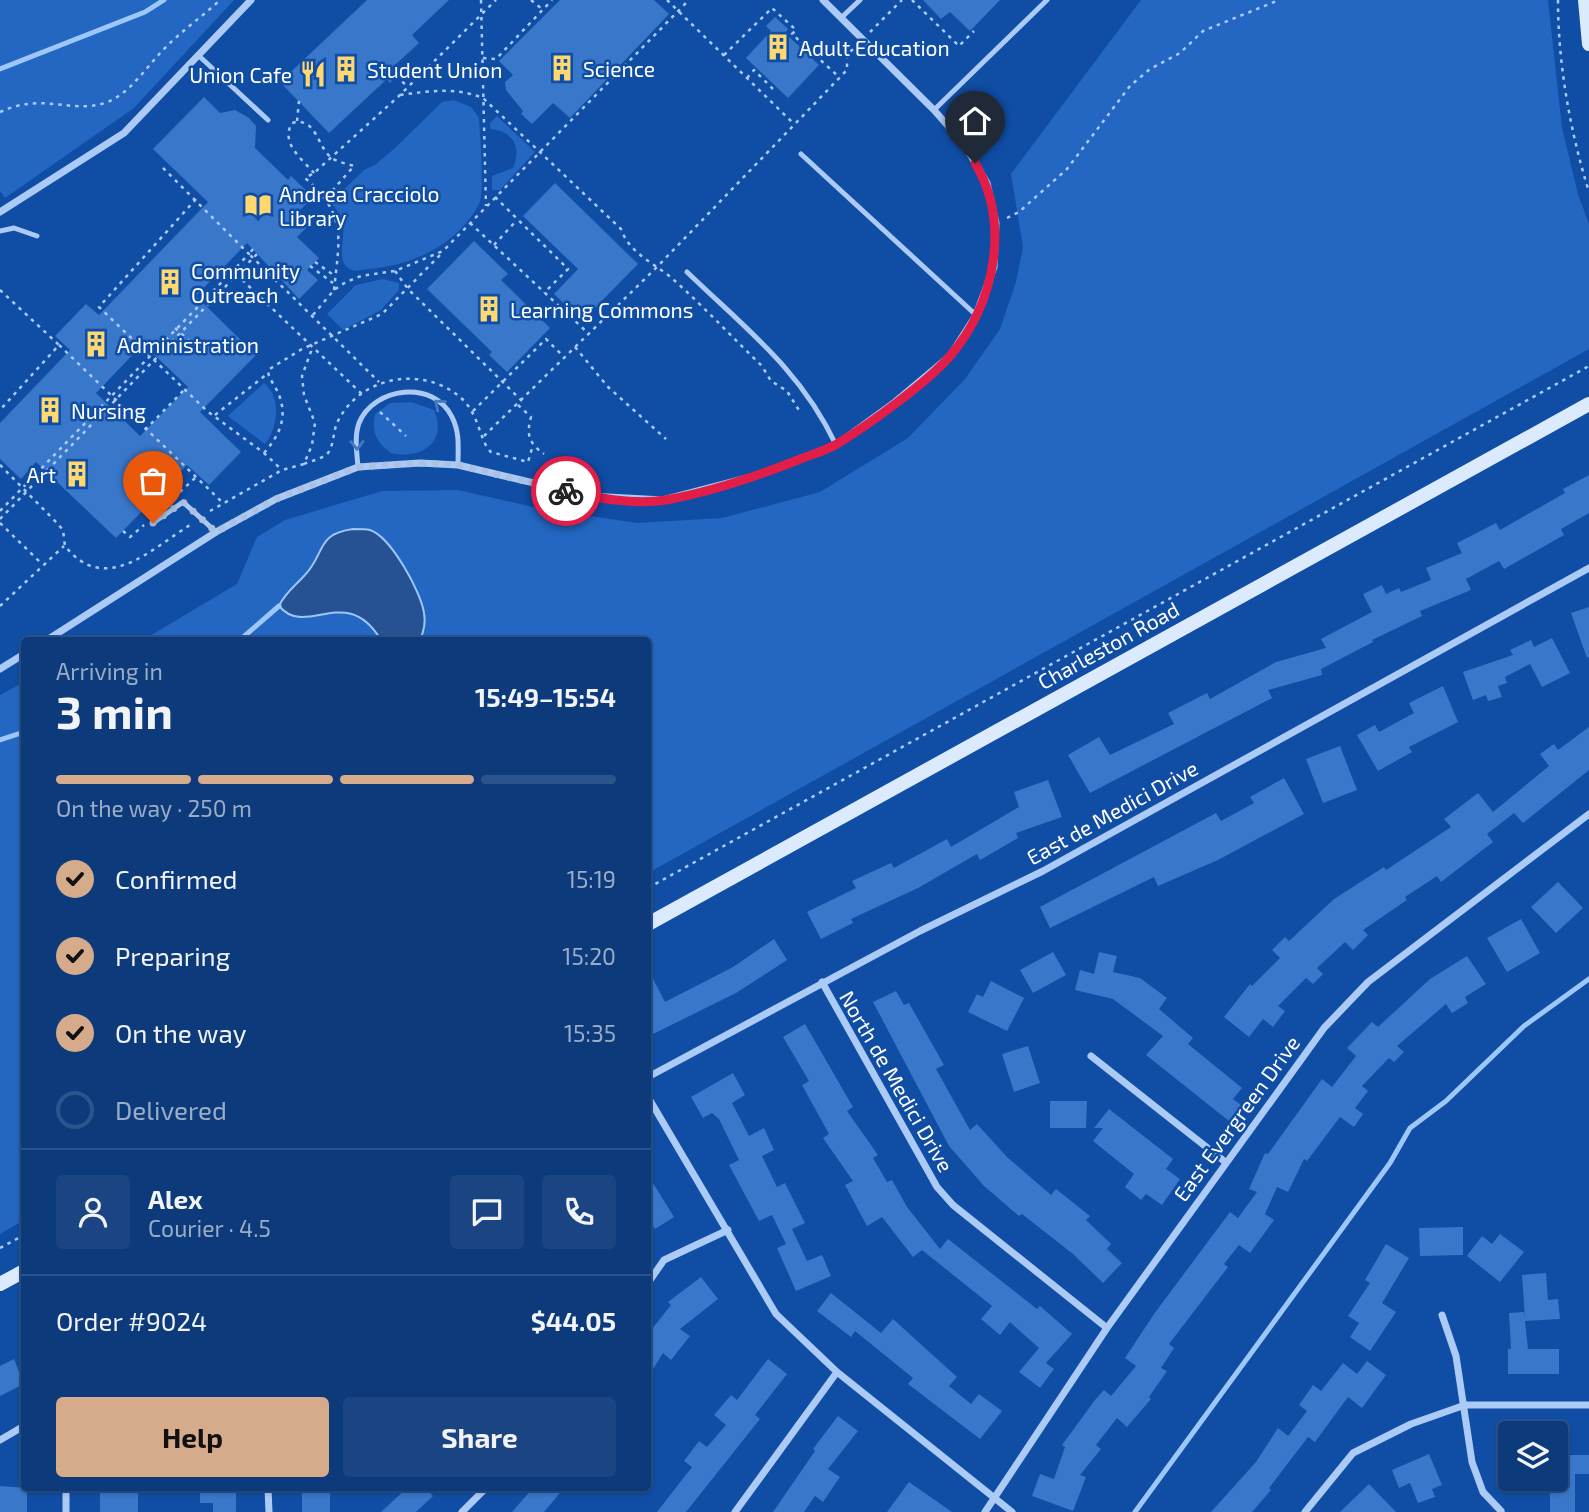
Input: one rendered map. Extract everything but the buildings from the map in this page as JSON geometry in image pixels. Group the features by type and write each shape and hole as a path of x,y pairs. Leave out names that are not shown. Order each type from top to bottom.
{"main road":[{"path":"1585,0 1589,44"},
{"name":"Charleston Road","path":"651,922 1589,404"},
{"path":"0,1284 21,1273"}],"street":[{"path":"0,212 124,133 251,0"},
{"path":"52,637 216,532 276,499 358,467 420,463 458,465 589,496 663,500 755,477 836,445 895,402 950,356 976,315 994,267 996,223 987,183 964,144 934,110 823,0"},
{"name":"East de Medici Drive","path":"651,1075 822,982 1043,871 1589,568"},
{"path":"0,669 21,656"},
{"name":"East Evergreen Drive","path":"985,1512 1107,1328 1224,1161 1324,1028 1368,982 1589,814"},
{"name":"North de Medici Drive","path":"822,982 937,1186 953,1205 1107,1328"},
{"path":"1091,1056 1224,1161"},
{"path":"651,1102 776,1314 837,1372 1012,1512"},
{"path":"651,1279 664,1261 728,1230"},
{"path":"1442,1315 1456,1356 1472,1462 1483,1492 1501,1511"},
{"path":"735,1512 837,1372"},
{"path":"1305,1512 1353,1453 1411,1424 1465,1405 1589,1405"},
{"path":"0,1440 21,1428"},
{"path":"66,1491 66,1512"},
{"path":"268,1491 269,1512"},
{"path":"461,1512 483,1491"}],"lane":[{"path":"841,18 860,0"},
{"path":"934,110 1047,0"},
{"path":"198,55 268,120"},
{"path":"802,154 976,315"},
{"path":"0,231 14,228 37,236"},
{"path":"687,272 798,379 822,416 836,445"},
{"path":"358,467 356,439 359,424 371,404 391,393 414,392 433,397 451,414 459,435 458,465"},
{"path":"153,523 183,502 216,532"}],"path":[{"path":"0,112 32,101 86,105 104,103 121,95 169,44 220,0"},
{"path":"481,0 486,206"},
{"path":"299,183 314,173 401,95 496,0"},
{"path":"531,0 543,10"},
{"path":"483,58 496,59 552,0"},
{"path":"667,0 793,123"},
{"path":"215,415 277,362 382,314 689,0"},
{"path":"484,436 655,269 847,70 847,55 902,0"},
{"path":"912,0 959,46 974,32"},
{"path":"996,223 1019,212 1067,169 1130,86 1150,69 1180,53 1203,31 1279,0"},
{"path":"1558,0 1567,96 1589,192"},
{"path":"724,55 772,8 796,30 792,34 839,77"},
{"path":"929,16 934,12"},
{"path":"747,78 754,71 776,92"},
{"path":"396,76 408,87"},
{"path":"401,95 440,90 465,91 483,98 621,229 625,239 655,269 677,282 742,346 771,381 788,391 800,412"},
{"path":"299,101 298,121 288,130 290,145 314,173"},
{"path":"298,121 312,128 331,158 354,166 324,200"},
{"path":"160,165 380,383"},
{"path":"305,178 315,186 338,221 334,290"},
{"path":"309,193 315,186"},
{"path":"495,197 568,269 544,293"},
{"path":"195,200 99,307 184,390 282,470"},
{"path":"494,244 517,220"},
{"path":"470,223 589,334"},
{"path":"0,511 253,249"},
{"path":"313,315 334,290 361,276 395,271 443,251"},
{"path":"43,564 0,521 257,254"},
{"path":"315,262 336,276"},
{"path":"310,266 334,284"},
{"path":"232,270 406,436"},
{"path":"395,271 408,289 522,401"},
{"path":"0,290 222,502"},
{"path":"175,328 200,350"},
{"path":"474,411 546,339 565,357"},
{"path":"0,410 59,345"},
{"path":"575,347 608,387 666,439"},
{"path":"651,886 1039,674 1589,366"},
{"path":"264,453 278,437 283,410 279,395 267,373"},
{"path":"304,464 324,456 330,450 337,423 360,393 380,383 401,378 433,382 461,398 474,411 491,452 528,461 533,446"},
{"path":"145,430 184,390"},
{"path":"517,404 531,417 528,435 533,446 544,454"},
{"path":"0,606 65,546"},
{"path":"0,1248 21,1237"}],"shaded area":[{"path":"0,0 234,0 134,108 5,198 0,191"},
{"path":"1141,0 1548,0 1562,128 1578,194 1589,224 1589,349 651,871 651,637 148,637 237,584 257,537 285,520 382,491 458,490 542,509 637,523 722,518 820,492 908,438 965,379 1000,329 1016,282 1023,247 1011,174"},
{"path":"454,100 471,107 479,118 482,176 479,204 459,231 432,251 384,267 357,271 349,269 342,258 342,222 331,202 364,170 375,165 395,148 442,102"},
{"path":"497,116 535,152 500,190 492,190 492,176 513,168 516,160 514,141 505,133 490,129 490,123"},
{"path":"383,279 399,283 399,290 381,310 343,330 327,314 356,285"},
{"path":"264,383 274,396 276,404 273,429 265,444 228,416"},
{"path":"411,402 434,410 437,431 434,440 429,446 412,454 391,453 376,436 375,414 390,403"},
{"path":"353,529 370,530 396,554 422,604 425,620 421,637 379,637 368,623 354,615 341,612 302,617 290,615 279,606 287,593 311,568 327,540"},
{"path":"21,684 21,1222 0,1234 0,695"}],"waterway":[{"path":"0,69 145,12 164,0"},
{"path":"243,637 279,606"},
{"path":"0,740 21,733"},
{"path":"1135,1512 1390,1163 1410,1128 1446,1101 1524,1026 1589,979"}],"way so far":[{"path":"153,523 183,502 216,532 276,499 358,467 420,463 458,465 566,491"}],"place":[{"name":"Adult Education","path":"778,47"},
{"name":"Science","path":"562,68"},
{"name":"Student Union","path":"346,69"},
{"name":"Union Cafe","path":"313,74"},
{"name":"Andrea Cracciolo Library","path":"258,205"},
{"name":"Community Outreach","path":"170,282"},
{"name":"Learning Commons","path":"489,309"},
{"name":"Administration","path":"96,344"},
{"name":"Nursing","path":"50,410"},
{"name":"Art","path":"77,474"}],"route":[{"path":"566,491 626,500 663,500 712,490 755,477 836,445 895,402 950,356 976,315 994,267 996,223 987,183 975,163"}]}
